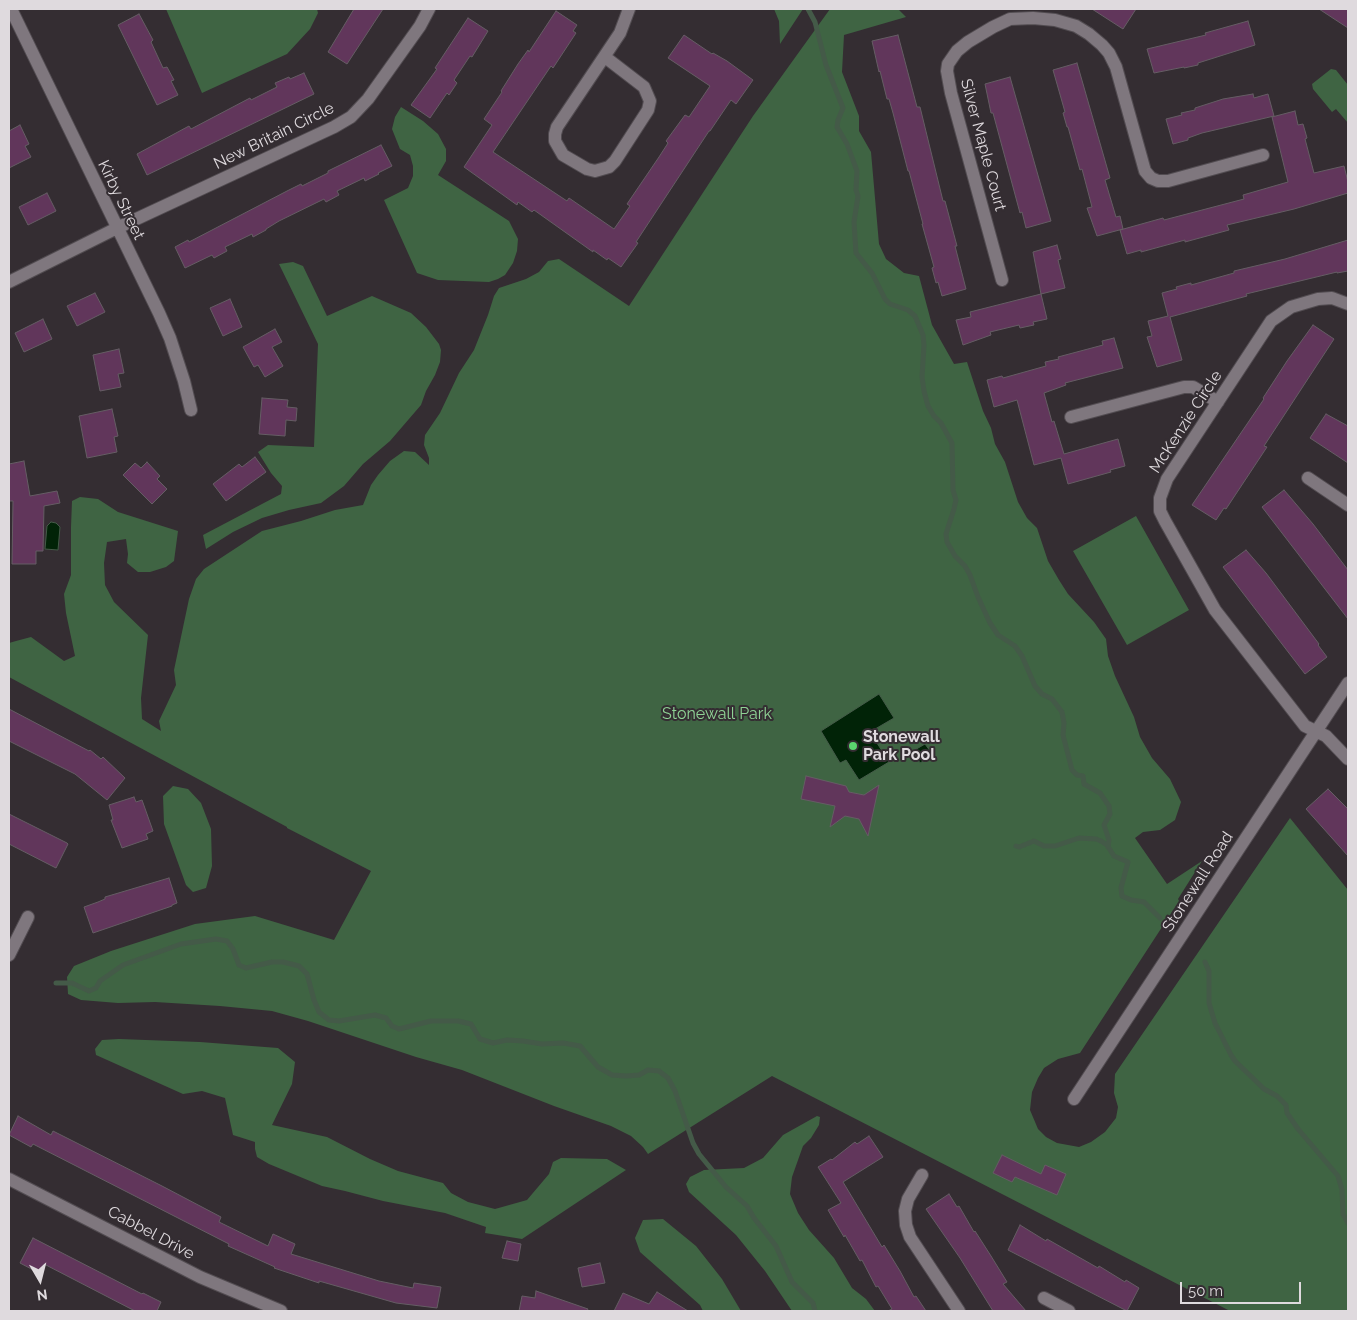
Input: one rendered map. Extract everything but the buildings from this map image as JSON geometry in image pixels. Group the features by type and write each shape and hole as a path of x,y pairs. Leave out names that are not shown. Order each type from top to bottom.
{"street":[{"name":"Kirby Street","path":"11,9 170,338 191,410"},
{"name":"New Britain Circle","path":"9,282 117,228 334,127 351,117 368,100 420,26 429,9"},
{"path":"605,57 644,87 650,101 648,110 616,161 609,167 595,171 587,169 563,155 554,141 555,134 557,127 620,32 629,9"},
{"path":"1009,14 1055,20 1082,30 1105,48 1116,67 1141,160 1145,171 1151,178 1158,181 1168,181 1263,155"},
{"name":"Silver Maple Court","path":"1002,280 951,94 947,71 948,64 957,51 1009,14"},
{"name":"McKenzie Circle","path":"1348,304 1332,298 1318,299 1291,307 1271,321 1167,479 1160,498 1160,511 1215,610 1305,726 1333,741 1348,759"},
{"path":"1070,417 1184,387 1193,387 1218,402"},
{"path":"1308,478 1348,505"},
{"name":"Stonewall Road","path":"1074,1099 1348,683"},
{"path":"9,955 28,917"},
{"path":"922,1175 908,1199 905,1211 906,1225 910,1237 959,1311"},
{"name":"Cabbel Drive","path":"9,1178 200,1277 281,1311"},
{"path":"1044,1298 1070,1311"}],"green space":[{"path":"166,9 317,9 318,13 310,29 287,54 202,93"},
{"path":"774,9 803,9 780,44 779,21"},
{"name":"Stonewall Park","path":"830,9 898,9 906,17 844,35 842,72 859,116 859,131 871,152 879,244 886,259 904,273 919,276 932,325 954,364 967,362 995,444 1005,462 1018,502 1027,518 1037,528 1048,561 1059,580 1068,594 1094,622 1106,639 1108,656 1134,717 1140,737 1152,758 1170,779 1181,802 1175,820 1160,830 1143,832 1135,838 1167,884 1202,861 1178,899 1179,901 1080,1053 1058,1059 1044,1068 1032,1092 1030,1110 1038,1129 1046,1137 1057,1143 1079,1147 1091,1142 1105,1132 1116,1118 1118,1107 1114,1093 1115,1074 1290,818 1348,890 1348,1311 1230,1311 772,1076 648,1154 631,1136 611,1126 462,1070 272,1011 155,1002 118,1003 81,1000 68,994 67,977 74,966 111,951 195,924 255,916 334,940 371,871 287,828 9,677 9,643 31,637 64,661 75,656 64,594 71,575 72,501 80,497 98,499 118,512 178,531 174,561 166,567 150,572 138,572 127,563 126,539 107,542 104,563 105,585 114,602 148,635 141,698 142,719 161,731 159,721 176,685 174,670 189,599 196,579 204,569 262,531 335,510 363,505 371,485 378,475 390,461 404,451 415,452 429,465 429,458 424,445 425,435 440,413 459,373 474,350 494,296 499,288 526,279 539,272 548,261 559,259 629,306 753,116"},
{"path":"1331,69 1336,70 1348,85 1348,123 1336,109 1332,112 1313,89 1312,84"},
{"path":"401,107 423,121 438,134 446,149 446,161 438,175 509,221 518,239 513,263 505,275 489,282 438,280 417,273 384,200 408,188 413,176 410,155 400,149 392,129 395,117"},
{"path":"293,262 303,266 327,316 372,296 411,313 426,327 439,344 441,350 440,362 421,405 390,441 363,464 344,486 321,503 262,518 233,532 206,549 203,535 281,494 282,486 258,452 268,445 314,447 318,344 279,264"},
{"path":"1136,516 1189,610 1127,645 1073,551"},
{"path":"173,786 188,789 201,803 211,829 212,866 206,888 193,892 186,885 164,824 163,796"},
{"path":"102,1040 200,1042 278,1048 295,1062 292,1084 272,1125 327,1137 398,1171 443,1183 451,1193 468,1202 495,1209 527,1200 549,1174 553,1162 561,1158 607,1159 626,1170 522,1239 485,1233 486,1227 445,1213 383,1201 322,1186 269,1164 257,1157 255,1142 233,1135 225,1098 202,1091 183,1094 96,1055 95,1049"},
{"path":"817,1116 820,1117 819,1125 811,1138 803,1146 792,1177 790,1194 798,1213 809,1230 834,1258 852,1288 866,1299 875,1311 792,1311 765,1271 736,1235 689,1192 686,1184 690,1177 704,1170 744,1168 763,1158 783,1135"},
{"path":"663,1219 696,1246 722,1279 741,1311 703,1311 700,1305 640,1252 635,1238 643,1220"}],"shaded area":[{"path":"51,522 56,523 60,527 58,550 45,549 47,526"},
{"name":"Stonewall Park Pool","path":"879,694 894,718 870,732 889,762 859,780 846,760 840,763 821,731"},
{"path":"925,744 933,755 920,763 913,751"}],"waterway":[{"path":"808,9 815,22 826,65 843,108 837,127 847,144 857,171 856,190 858,196 854,222 856,253 872,273 885,299 890,304 908,310 915,316 923,335 922,377 928,406 941,423 952,443 953,490 956,500 946,534 947,542 970,575 990,623 998,635 1015,646 1022,656 1035,686 1042,694 1052,699 1062,712 1064,723 1063,735 1072,770 1077,775 1083,776 1084,784 1100,793 1109,806 1110,814 1104,825 1109,840 1108,847"},
{"path":"1016,846 1019,847 1034,841 1044,846 1055,846 1079,838 1101,841 1107,845 1114,856 1128,862 1121,888 1122,896 1144,902 1160,918"},
{"path":"56,983 72,983 89,991 96,988 100,981 123,965 181,944 216,939 227,941 233,949 239,965 246,968 272,962 283,962 299,966 307,974 319,1012 329,1020 339,1021 375,1015 386,1018 392,1026 399,1029 431,1021 458,1021 471,1024 480,1039 493,1043 507,1040 542,1044 563,1043 580,1046 598,1067 612,1075 639,1075 648,1070 659,1071 668,1078 675,1091 693,1143 699,1154 726,1187 747,1206 776,1246 792,1282 813,1303 815,1311"},
{"path":"1205,962 1209,971 1209,1003 1215,1023 1231,1055 1264,1089 1277,1096 1286,1105 1287,1113 1298,1129 1338,1176 1342,1190 1343,1214 1348,1223"}],"place":[{"name":"Stonewall Park Pool","path":"853,746"}]}
